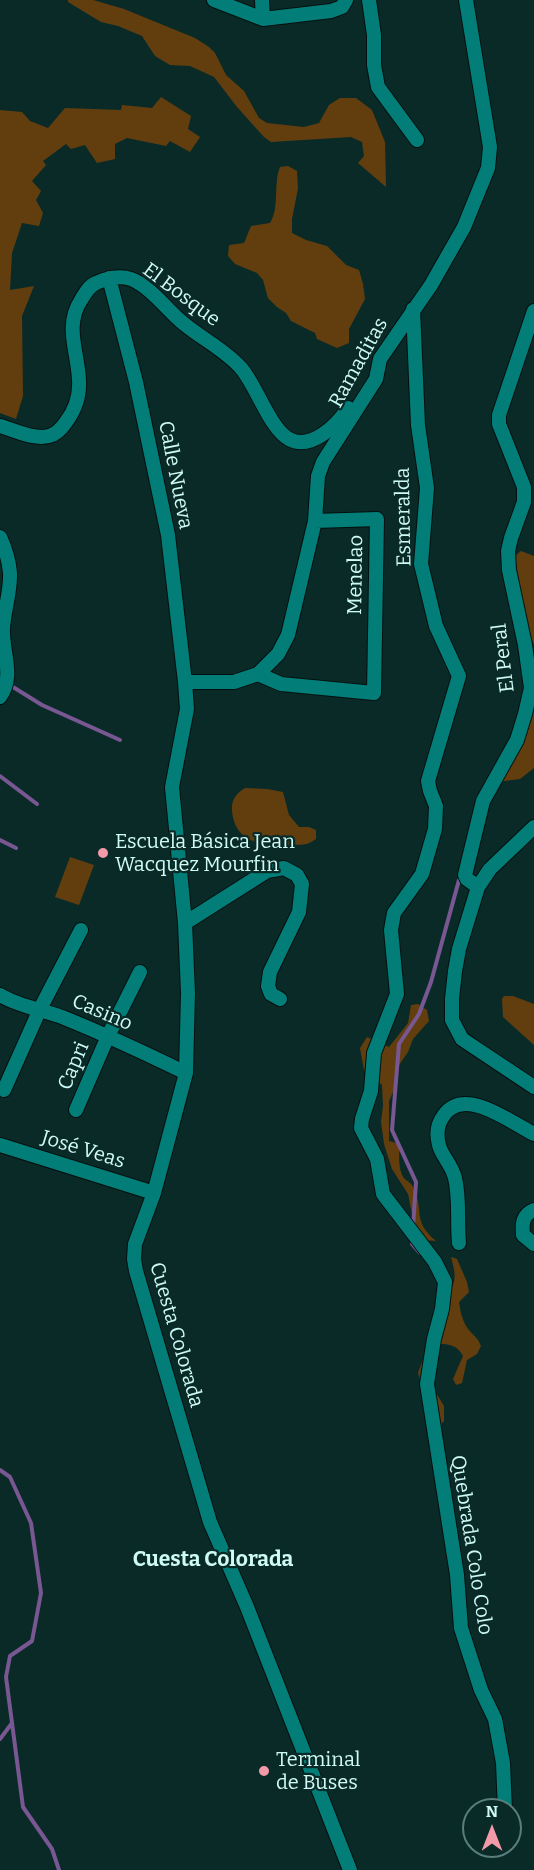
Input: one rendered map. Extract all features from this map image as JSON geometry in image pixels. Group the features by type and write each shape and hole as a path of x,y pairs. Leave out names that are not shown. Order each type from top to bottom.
{"street":[{"path":"214,0 263,19 331,11 342,7 346,0"},
{"path":"262,0 263,19"},
{"path":"369,0 378,87 417,140"},
{"name":"Ramaditas","path":"258,674 278,654 288,635 315,521 318,476 323,462 376,379 380,359 431,285 464,227 488,168 490,147 466,0"},
{"name":"El Bosque","path":"0,426 38,436 50,436 60,430 70,417 77,404 80,381 72,337 73,319 85,293 93,284 109,278 122,277 141,284 184,324 226,353 242,369 280,433 290,440 302,443 314,439 341,419 380,359"},
{"name":"Calle Nueva","path":"109,278 136,382 168,536 185,682"},
{"name":"Esmeralda","path":"413,309 418,425 427,488 421,564 436,626 459,676 428,781 436,806 435,828 422,874 394,913 391,930 397,994 374,1053 371,1091 361,1128 377,1159 383,1194 435,1262 445,1282"},
{"name":"El Peral","path":"478,887 467,879 465,874 483,801 517,740 531,688 525,645 509,570 508,551 524,502 524,487 499,424 499,415 534,311"},
{"name":"Menelao","path":"258,674 281,684 374,693 377,519 315,521"},
{"path":"0,537 7,554 10,573 3,629 8,675 5,689 0,697"},
{"path":"185,682 234,682 258,674"},
{"name":"Cuesta Colorada","path":"185,682 187,709 172,787 185,923 188,993 186,1073 154,1193 134,1252 136,1271 210,1522 255,1627 350,1870"},
{"path":"534,827 490,869 478,887 455,971 452,1020 462,1039 534,1088"},
{"path":"185,923 267,871 284,868 297,875 302,884 299,912 270,972 268,986 271,994 280,999"},
{"path":"4,1090 40,1009 81,930"},
{"name":"Capri","path":"76,1110 108,1036 140,972"},
{"name":"Casino","path":"0,995 8,1000 40,1009 108,1036 186,1073"},
{"path":"459,1243 455,1179 450,1162 439,1147 437,1126 445,1113 457,1104 473,1103 534,1134"},
{"name":"José Veas","path":"0,1145 154,1193"},
{"path":"534,1210 528,1213 522,1223 523,1235 534,1244"},
{"name":"Quebrada Colo Colo","path":"445,1282 427,1384 457,1575 461,1628 481,1690 495,1719 503,1763 505,1798"}],"shaded area":[{"path":"68,0 93,0 124,9 195,38 215,53 226,75 244,91 259,118 267,123 304,127 319,123 329,105 340,98 356,98 372,110 385,142 386,187 358,163 364,156 362,142 351,137 271,142 237,107 214,77 190,66 170,65 155,56 142,36 101,22"},
{"path":"161,97 191,116 188,129 200,137 190,152 170,141 166,146 127,138 115,144 115,159 97,163 85,145 71,149 66,144 43,161 46,165 32,181 41,191 36,200 43,213 39,226 22,223 12,253 10,290 34,286 22,316 23,396 16,419 0,413 0,110 22,112 30,121 48,128 65,108 121,110 122,105 152,108"},
{"path":"288,166 297,171 298,188 292,219 292,233 327,246 346,265 359,270 363,284 365,299 349,329 349,343 337,348 317,339 315,333 291,321 286,313 268,298 263,280 257,273 235,264 228,256 229,245 244,243 251,226 270,223 275,210 280,167"},
{"path":"521,551 534,556 534,645 521,614 510,560"},
{"path":"534,658 534,768 520,779 497,782 526,710"},
{"path":"245,788 283,792 289,815 299,827 316,830 316,839 303,845 269,845 244,836 234,822 232,803 239,792"},
{"path":"70,857 94,865 79,905 55,897"},
{"path":"504,996 513,996 534,1004 534,1045 503,1017 502,999"},
{"path":"418,1004 427,1010 429,1021 413,1039 408,1052 397,1068 394,1090 389,1101 389,1141 400,1144 401,1173 412,1185 421,1221 428,1234 436,1241 425,1240 414,1224 408,1194 392,1169 384,1144 381,1122 382,1085 364,1070 360,1048 367,1037 389,1047 408,1023 411,1005"},
{"path":"451,1257 457,1259 469,1292 459,1302 462,1317 481,1346 477,1354 467,1360 462,1383 456,1385 453,1379 463,1356 453,1346 438,1344 433,1388 444,1406 444,1421 435,1430 418,1373 447,1294 453,1285 454,1272"}],"waterway":[{"path":"0,679 42,705 120,740"},
{"path":"0,776 37,804"},
{"path":"0,840 16,848"},
{"name":"Quebrada Colo Colo","path":"413,1227 416,1182 392,1130 399,1044 419,1014 431,982 459,880"},
{"name":"Quebrada Colo Colo","path":"412,1240 412,1244 420,1253"},
{"path":"0,1470 10,1477 31,1523 41,1593 32,1641 10,1656 6,1677 23,1807 52,1849 59,1870"},
{"path":"0,1739 12,1723"}],"place":[{"name":"Escuela Básica Jean Wacquez Mourfin","path":"103,853"},
{"name":"Terminal de Buses","path":"264,1771"}],"district":[{"name":"Cuesta Colorada","path":"213,1560"}]}
